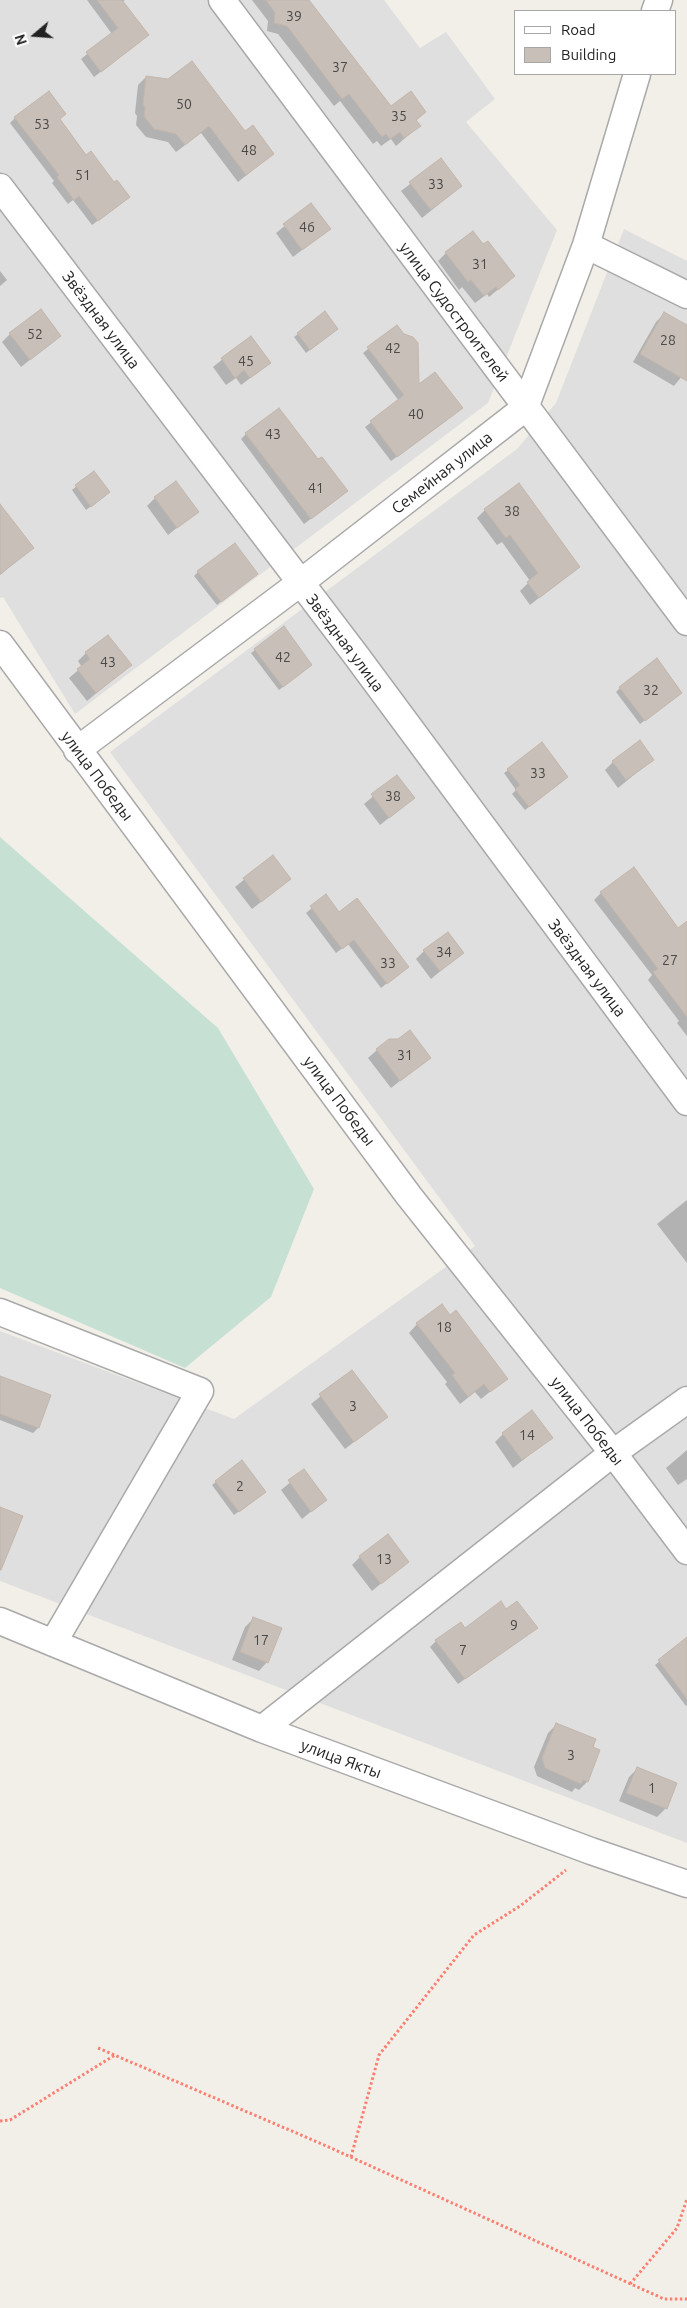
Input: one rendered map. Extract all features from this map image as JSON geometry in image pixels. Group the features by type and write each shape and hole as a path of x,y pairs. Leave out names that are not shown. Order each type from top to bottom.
{"street":[{"name":"улица Судостроителей","path":"222,0 525,408 687,622"},
{"path":"525,408 586,245 637,75"},
{"name":"Звёздная улица","path":"0,187 300,584 687,1102"},
{"path":"586,245 687,295"},
{"name":"Семейная улица","path":"78,750 300,584 525,408"},
{"name":"улица Победы","path":"0,644 409,1196 613,1453 687,1552"},
{"path":"0,1312 200,1391 53,1643"},
{"path":"262,1729 613,1453 687,1400"},
{"name":"улица Якты","path":"0,1621 262,1729 591,1851 687,1884"}],"path":[{"path":"351,2157 379,2054 474,1935 520,1906 591,1851"},
{"path":"98,2048 351,2157 664,2299 687,2299"},
{"path":"0,2122 10,2120 115,2055"},
{"path":"630,2284 677,2228 687,2199"}],"shaded area":[{"path":"0,0 384,0 420,48 446,32 495,99 466,122 557,230 488,403 75,714 3,597 0,598"},
{"path":"624,229 687,261 687,1843 0,1581 0,1331 234,1419 475,1246 110,752 517,449 556,403"}],"green space":[{"path":"0,837 218,1028 314,1189 271,1297 185,1368 0,1288"}],"building":[{"path":"97,0 122,0 149,35 101,72 86,52 118,28"},
{"path":"266,0 309,0 391,106 411,91 426,112 416,120 421,126 404,138 400,132 390,139 386,134 382,137 349,94 342,99 287,26 274,23 275,13"},
{"path":"192,61 245,131 253,125 274,154 246,175 209,126 185,145 176,134 154,129 144,116 145,107 143,104 146,76 168,79"},
{"path":"49,91 66,114 60,119 86,155 91,151 114,182 117,180 130,197 98,221 79,196 74,200 57,177 59,175 14,117"},
{"path":"441,158 462,186 431,210 409,182"},
{"path":"311,203 331,229 302,250 283,224"},
{"path":"473,231 483,244 488,241 515,276 498,290 496,287 484,296 471,280 468,282 445,252"},
{"path":"41,309 61,336 30,360 9,333"},
{"path":"325,311 338,329 310,350 297,333"},
{"path":"664,312 687,325 687,381 640,354"},
{"path":"397,325 404,334 413,337 418,343 419,384 435,372 463,408 397,457 370,421 404,395 367,347"},
{"path":"251,336 271,363 250,378 244,370 235,378 221,358"},
{"path":"279,408 318,459 322,457 348,491 311,519 245,433"},
{"path":"94,471 110,492 91,507 75,485"},
{"path":"176,481 199,512 177,528 154,497"},
{"path":"519,483 580,567 539,598 527,582 538,573 510,535 506,538 484,509"},
{"path":"0,504 34,548 0,574"},
{"path":"235,543 258,574 221,602 197,571"},
{"path":"284,626 312,665 283,687 254,649"},
{"path":"108,635 132,665 96,693 77,669 90,659 85,652"},
{"path":"657,658 682,693 645,721 619,687"},
{"path":"640,740 654,760 626,780 612,761"},
{"path":"542,742 568,777 529,807 515,789 520,785 507,769"},
{"path":"397,775 415,798 389,818 371,794"},
{"path":"273,855 291,879 261,902 243,878"},
{"path":"634,867 678,928 687,921 687,1017 653,972 658,969 600,892"},
{"path":"326,894 339,912 357,898 409,967 387,984 354,940 342,949 310,906"},
{"path":"448,932 464,953 440,971 423,950"},
{"path":"410,1030 431,1058 400,1081 376,1049 389,1039 398,1039"},
{"path":"442,1304 450,1315 456,1310 508,1379 490,1392 484,1384 468,1397 452,1375 455,1373 416,1323"},
{"path":"352,1370 388,1417 354,1442 319,1394"},
{"path":"0,1376 51,1395 39,1428 0,1414"},
{"path":"532,1410 553,1438 522,1460 502,1433"},
{"path":"242,1460 266,1492 239,1512 215,1481"},
{"path":"304,1469 327,1500 311,1512 288,1480"},
{"path":"0,1507 23,1516 1,1570 0,1570"},
{"path":"388,1534 409,1562 381,1584 359,1556"},
{"path":"501,1601 506,1609 517,1601 538,1628 465,1679 435,1640 461,1622 465,1628"},
{"path":"253,1617 282,1628 268,1663 240,1652"},
{"path":"687,1637 687,1699 658,1660"},
{"path":"556,1723 596,1739 593,1747 600,1750 588,1782 583,1780 581,1784 545,1768 542,1758"},
{"path":"637,1767 677,1783 667,1809 626,1793"}]}
